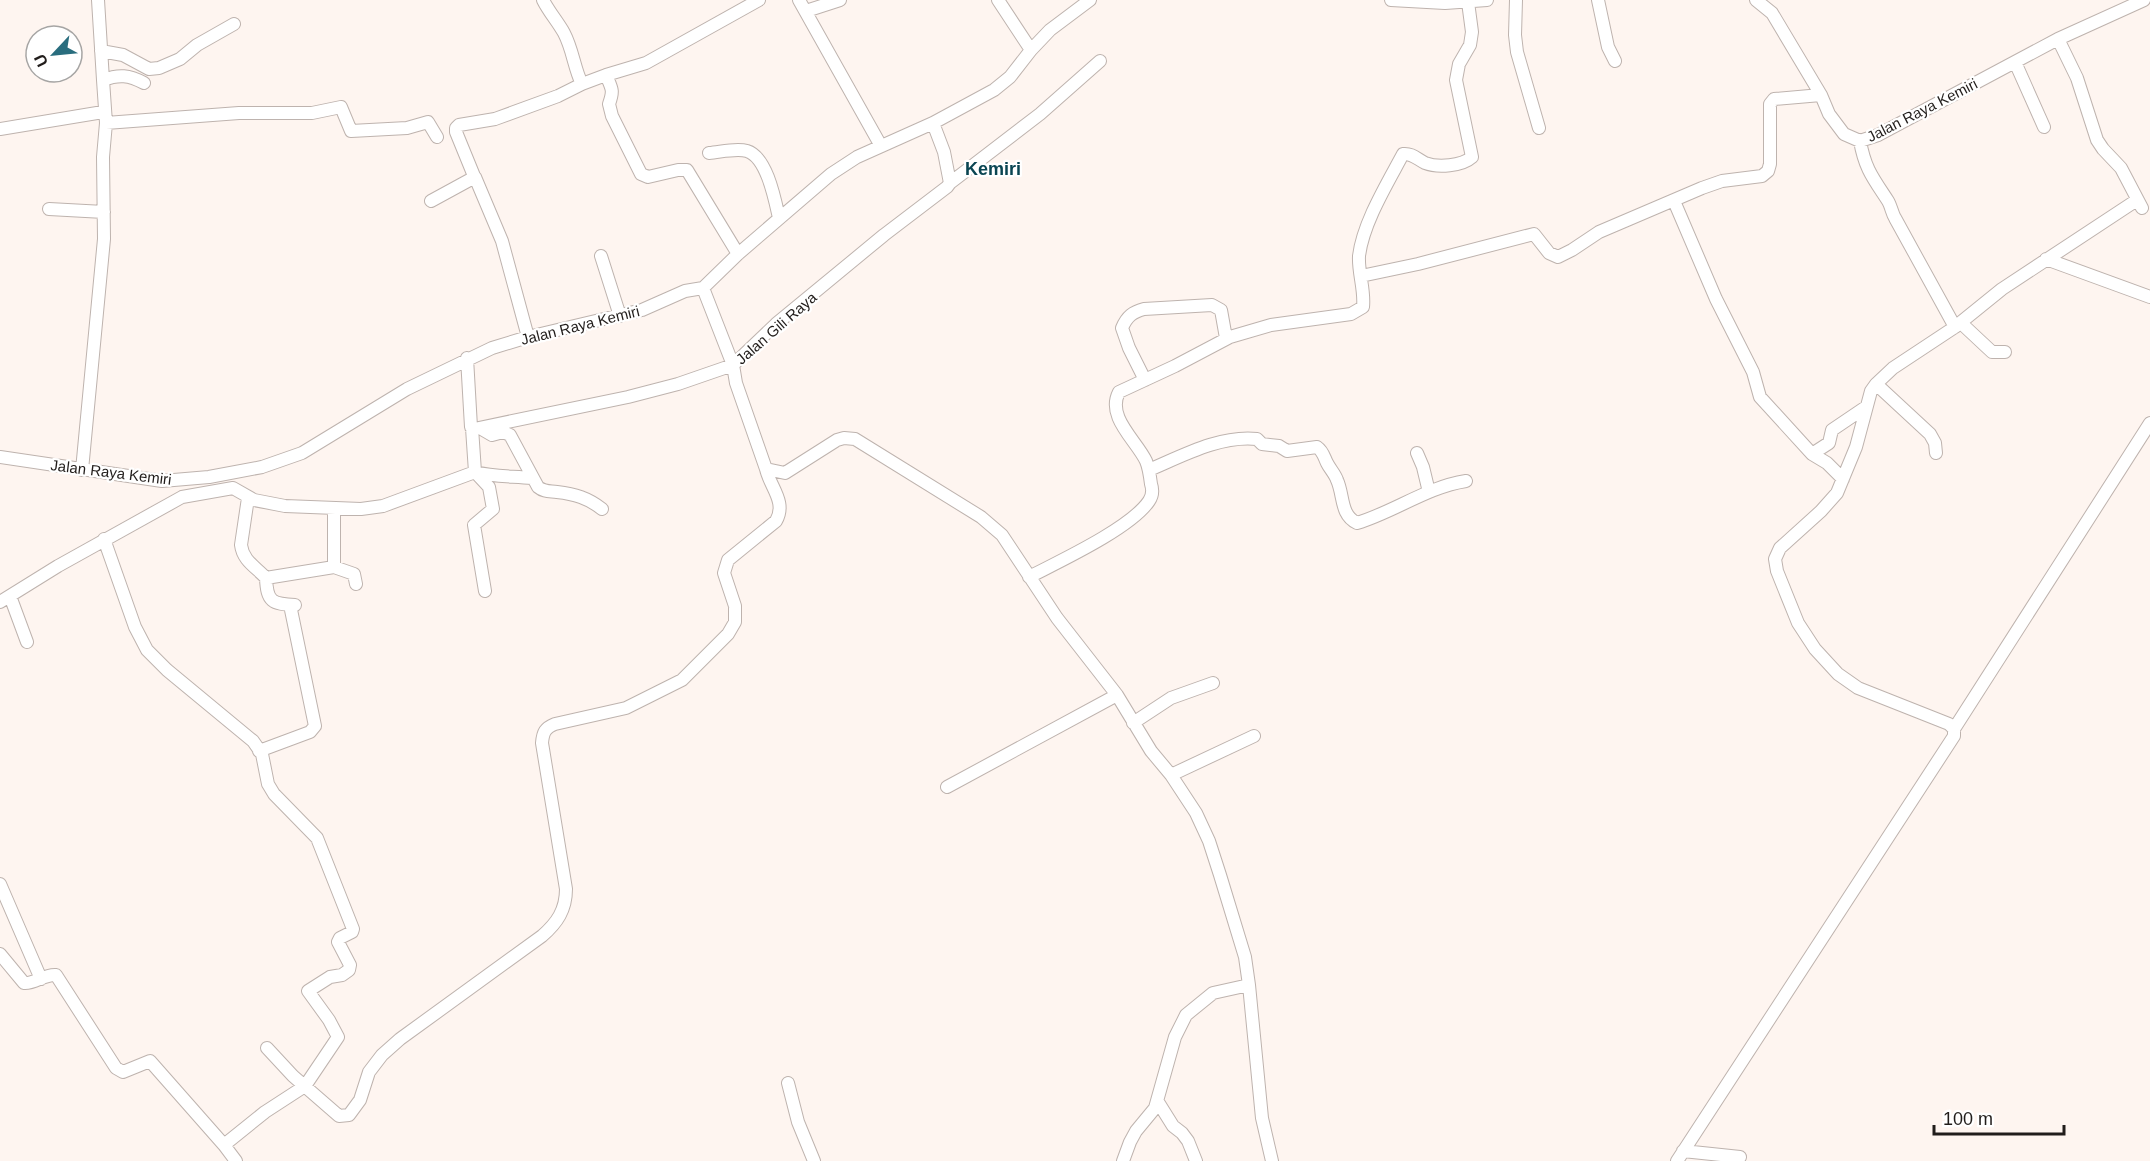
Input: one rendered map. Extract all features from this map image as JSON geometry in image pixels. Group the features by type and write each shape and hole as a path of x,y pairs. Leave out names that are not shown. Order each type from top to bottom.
{"street":[{"path":"82,470 104,239 104,117 98,0"},
{"path":"543,0 565,34 572,51 576,73 582,84"},
{"path":"528,337 502,241 456,128 459,125 495,119 558,96 606,75 646,63 759,0"},
{"path":"840,0 803,5 881,146"},
{"path":"998,0 1030,50"},
{"name":"Jalan Raya Kemiri","path":"0,457 145,479 180,490 217,476 283,461 302,453 407,389 467,358 492,348 528,337 642,310 685,291 703,288 738,254 831,174 857,157 933,123 1002,84 1016,70 1030,50 1066,16 1090,0"},
{"path":"1392,0 1418,3 1487,0"},
{"path":"1516,0 1517,52 1539,128"},
{"path":"1598,0 1608,47 1615,61"},
{"name":"Jalan Raya Kemiri","path":"1756,0 1772,13 1821,95 1829,114 1844,134 1860,141 1878,135 2058,39 2144,0"},
{"path":"1029,578 1115,529 1140,512 1151,499 1153,492 1146,461 1118,417 1115,408 1115,400 1119,392 1176,366 1226,338 1271,325 1351,314 1364,307 1359,257 1362,243 1377,204 1403,154 1412,155 1427,164 1443,165 1464,162 1472,157 1456,80 1459,64 1470,45 1472,32 1468,2"},
{"path":"101,51 123,55 149,69 159,68 180,59 197,45 234,24"},
{"path":"1954,729 1941,720 1858,688 1838,674 1815,649 1798,622 1777,571 1775,559 1780,548 1821,511 1837,493 1856,447 1871,391 1876,384 1893,368 1958,325 2002,289 2046,259 2140,204 2121,168 2097,140 2077,78 2058,39"},
{"name":"Jalan Gili Raya","path":"476,428 638,394 678,384 733,365 776,324 950,183 1040,114 1100,61"},
{"path":"2015,62 2044,127"},
{"path":"103,80 123,75 131,76 144,83"},
{"path":"606,75 613,95 609,104 612,116 641,174 648,177 687,170 738,254"},
{"path":"1361,276 1534,234 1550,253 1558,257 1599,232 1722,180 1762,176 1769,167 1770,104 1774,99 1821,95"},
{"path":"0,129 104,117 312,113 341,107 351,131 407,128 428,122 436,137"},
{"path":"933,123 944,152 950,183"},
{"path":"1860,141 1867,169 1893,209 1958,325 1992,352 2005,352"},
{"path":"709,153 741,151 753,155 769,178 779,218"},
{"path":"431,201 474,176"},
{"path":"1674,201 1716,300 1753,372 1760,397 1812,454 1827,463 1843,478"},
{"path":"49,209 104,212"},
{"path":"601,256 620,316"},
{"path":"2046,259 2150,297"},
{"path":"267,1048 339,1116 350,1115 360,1100 369,1072 382,1055 400,1039 542,936 559,918 566,900 566,889 542,743 543,733 555,724 626,708 675,684 728,634 736,615 724,573 725,566 729,560 776,521 781,513 781,506 736,383 733,365 703,288"},
{"path":"1145,380 1129,348 1122,327 1134,312 1144,309 1212,305 1221,310 1226,338"},
{"path":"467,358 476,428 475,472 489,488 494,509 475,522 473,528 485,591"},
{"path":"1876,384 1930,434 1935,443 1936,453"},
{"path":"1812,454 1829,443 1832,430 1866,407"},
{"path":"1680,1156 1954,736 1954,729 2150,423"},
{"path":"476,428 492,435 507,433 537,488 543,491 579,495 602,509"},
{"path":"766,469 785,473 837,440 855,439 981,517 1002,535 1057,618 1117,695 1151,752 1171,775 1196,813 1209,841 1245,957 1262,1118 1272,1161"},
{"path":"1149,470 1232,439 1257,439 1262,444 1279,446 1287,451 1317,447 1321,449 1338,481 1345,511 1350,520 1357,523 1395,509 1429,492 1466,481"},
{"path":"1417,453 1429,492"},
{"path":"27,642 5,599 180,490 227,488 238,490 248,498 296,507 361,509 383,506 475,472 532,478"},
{"path":"248,498 242,552 266,578 266,592 271,599 279,604 293,605 315,726 310,732 259,751"},
{"path":"334,508 334,567"},
{"path":"104,539 135,627 147,650 167,670 253,741 262,754 268,784 274,794 317,838 353,929 338,942 350,965 349,970 342,975 330,977 308,992 330,1020 338,1038 305,1086 265,1112 224,1145"},
{"path":"266,578 334,567 354,574 356,584"},
{"path":"1133,723 1171,698 1213,683"},
{"path":"947,787 1117,695"},
{"path":"1171,775 1254,736"},
{"path":"0,884 41,979"},
{"path":"0,954 24,984 48,975 56,975 118,1071 123,1072 150,1061 236,1161"},
{"path":"1123,1161 1130,1142 1155,1108 1175,1037 1186,1015 1213,993 1249,986"},
{"path":"788,1083 798,1122 814,1161"},
{"path":"1158,1101 1173,1126 1188,1141 1196,1161"},
{"path":"1680,1156 1740,1157"}],"district":[{"name":"Kemiri","path":"993,169"}]}
